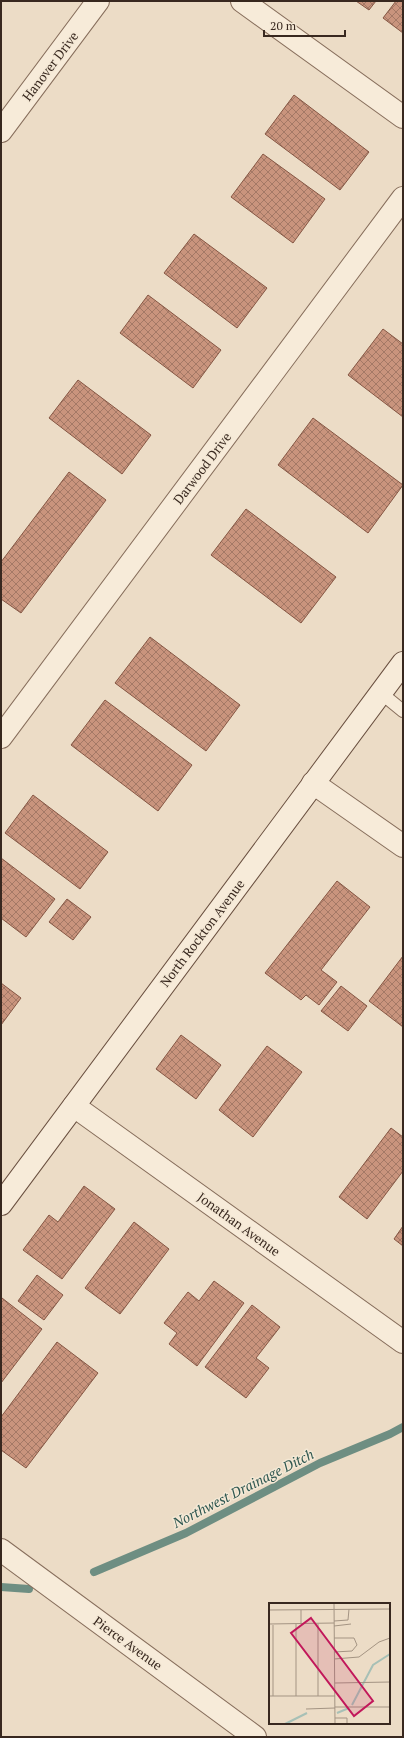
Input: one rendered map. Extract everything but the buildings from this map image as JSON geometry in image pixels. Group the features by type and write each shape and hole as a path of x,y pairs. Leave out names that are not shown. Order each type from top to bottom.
{"street":[{"name":"Hanover Drive","path":"1,131 98,1"},
{"path":"242,1 403,117"},
{"name":"Darwood Drive","path":"1,737 403,198"},
{"name":"North Rockton Avenue","path":"1,1204 403,663"},
{"path":"314,783 403,846"},
{"name":"Jonathan Avenue","path":"74,1106 403,1342"},
{"name":"Pierce Avenue","path":"1,1550 255,1737"}],"lane":[{"path":"381,693 403,711"}],"waterway":[{"name":"Northwest Drainage Ditch","path":"94,1572 186,1533 320,1463 390,1434 403,1427"},
{"name":"Northwest Drainage Ditch","path":"1,1587 29,1589"}]}
